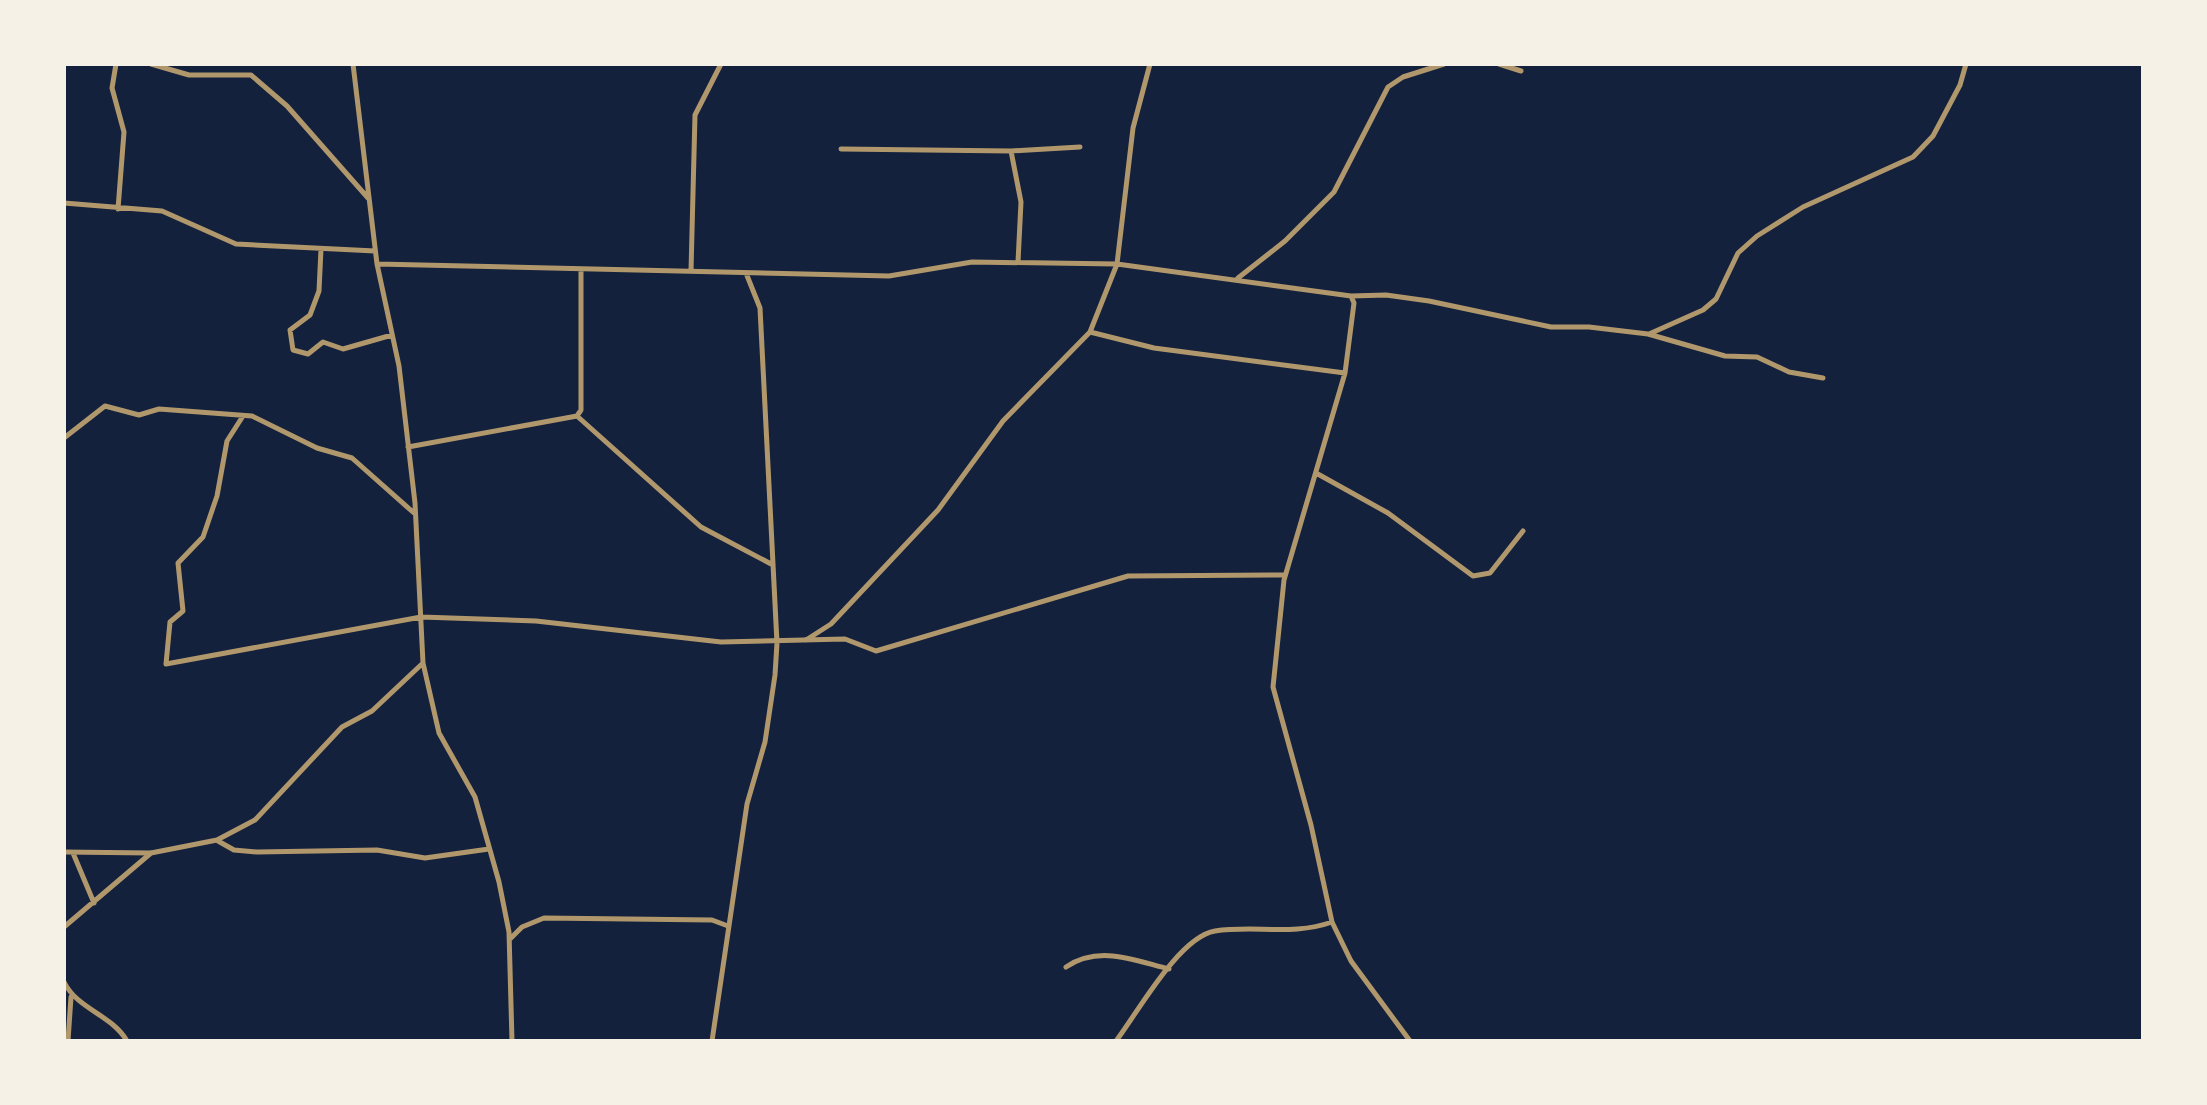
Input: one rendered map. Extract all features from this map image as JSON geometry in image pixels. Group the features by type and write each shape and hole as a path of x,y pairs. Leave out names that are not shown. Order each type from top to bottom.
{"street":[{"path":"116,64 112,88 124,132 118,209"},
{"path":"151,64 189,75 251,75 287,106 369,198"},
{"path":"353,64 375,251 392,335 408,447 415,513 423,663 439,733 475,797 489,849 509,939 512,1041"},
{"path":"691,271 695,115 721,64"},
{"path":"805,641 831,624 938,510 1003,421 1090,332 1117,264 1133,128 1150,64"},
{"path":"1237,279 1285,241 1334,192 1388,87 1403,77 1444,64"},
{"path":"1499,64 1521,71"},
{"path":"1648,334 1682,321 1716,299 1738,253 1757,236 1803,207 1913,157 1933,136 1960,85 1966,64"},
{"path":"841,149 1011,151 1080,147"},
{"path":"1011,151 1021,202 1018,262"},
{"path":"64,203 162,211 236,244 375,251"},
{"path":"321,248 319,291 310,315 290,330 293,350 308,354 323,342 343,349 392,335"},
{"path":"377,264 889,276 972,262 1117,264 1351,296 1386,295 1551,327 1589,327 1648,334 1725,356 1757,357 1789,372 1823,378"},
{"path":"408,447 577,416 581,410 581,269"},
{"path":"712,1041 747,804 765,742 777,643 760,308 746,273"},
{"path":"1351,296 1354,303 1345,373 1285,575 1273,687 1311,825 1332,922 1351,961 1410,1041"},
{"path":"1090,332 1154,348 1345,373"},
{"path":"64,438 105,406 139,415 159,409 252,416 317,448 352,458 415,513"},
{"path":"243,416 227,441 217,496 203,537 178,563 183,611 170,622 166,664 421,617 536,621 721,642 845,639 876,651 1128,576 1285,575"},
{"path":"577,416 701,527 773,565"},
{"path":"64,427 72,432"},
{"path":"1315,473 1388,513 1473,576 1490,573 1523,531"},
{"path":"64,852 151,853 217,840 255,820 342,727 372,711 423,663"},
{"path":"217,840 234,850 257,852 377,850 425,858 489,849"},
{"path":"73,853 94,903"},
{"path":"64,927 151,853"},
{"path":"509,939 522,927 544,918 712,920 728,926"},
{"path":"1116,1041 1187,945 1213,932 1307,931 1332,922"},
{"path":"1066,967 1080,958 1101,953 1169,969"},
{"path":"64,982 71,997 68,1041"},
{"path":"71,997 119,1027 127,1041"}]}
